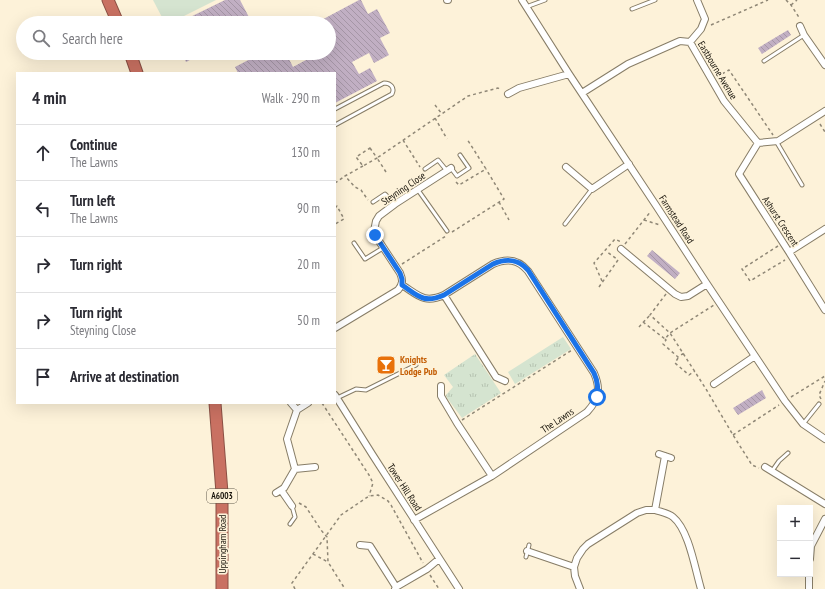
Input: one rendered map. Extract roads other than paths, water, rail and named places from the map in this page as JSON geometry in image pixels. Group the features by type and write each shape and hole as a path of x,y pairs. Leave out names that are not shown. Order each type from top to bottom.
{"highway":[{"path":"108,0 115,16"},
{"path":"132,60 137,72"},
{"name":"Uppingham Road","path":"215,404 222,493 222,589"}],"street":[{"name":"Farmstead Road","path":"522,0 569,74 785,401 803,424 825,439"},
{"path":"690,42 701,30 705,19 697,0"},
{"path":"800,26 804,35 825,65"},
{"name":"Eastbourne Avenue","path":"582,93 628,64 680,41 690,42 724,101 758,143"},
{"path":"508,94 519,88 569,74"},
{"path":"758,143 777,141 825,111"},
{"name":"Ashurst Crescent","path":"758,143 739,174 825,310"},
{"path":"566,168 592,189 629,164"},
{"name":"Steyning Close","path":"402,285 402,279 375,235 374,231 376,221 379,216 395,204 449,170"},
{"path":"791,254 825,229"},
{"path":"621,249 681,297 688,296 707,284"},
{"name":"The Lawns","path":"414,520 492,476 587,412 597,397 598,387 594,373 528,270 522,264 508,260 493,264 444,295"},
{"path":"336,327 398,290 402,285 420,297 428,300 436,299 444,295 496,377 505,381"},
{"path":"714,384 755,356"},
{"path":"441,386 441,396 492,476"},
{"name":"Tower Hill Road","path":"336,397 459,589"},
{"path":"292,404 297,410"},
{"path":"292,506 279,491 284,488 295,469 287,439 297,410 306,404"},
{"path":"655,510 665,456"},
{"path":"295,469 315,467"},
{"path":"765,467 825,504"},
{"path":"580,589 575,576 574,567 577,558 583,549 588,544 637,513 646,510 655,510 671,516 681,526 688,542 701,589"},
{"path":"813,541 825,519"},
{"path":"370,546 374,540"},
{"path":"360,546 370,546"},
{"path":"370,546 396,588 439,560"},
{"path":"526,554 574,567"},
{"path":"809,577 809,589"}],"lane":[{"path":"526,7 545,0"},
{"path":"632,9 655,0"},
{"path":"764,61 804,35"},
{"path":"336,108 384,83 388,83 392,86 394,91 392,94 336,124"},
{"path":"777,141 802,185"},
{"path":"425,169 438,160 457,176 469,168 460,155"},
{"path":"565,224 592,189"},
{"path":"418,190 447,231"},
{"path":"371,203 385,194 395,204"},
{"path":"354,243 365,259 383,248"},
{"path":"336,397 356,389 366,390 416,365"},
{"path":"803,424 820,403"},
{"path":"772,471 779,461 788,453"},
{"path":"290,524 295,517 292,506"},
{"path":"526,554 529,544"}],"place":[{"name":"Knights Lodge Pub","path":"386,365"}]}
